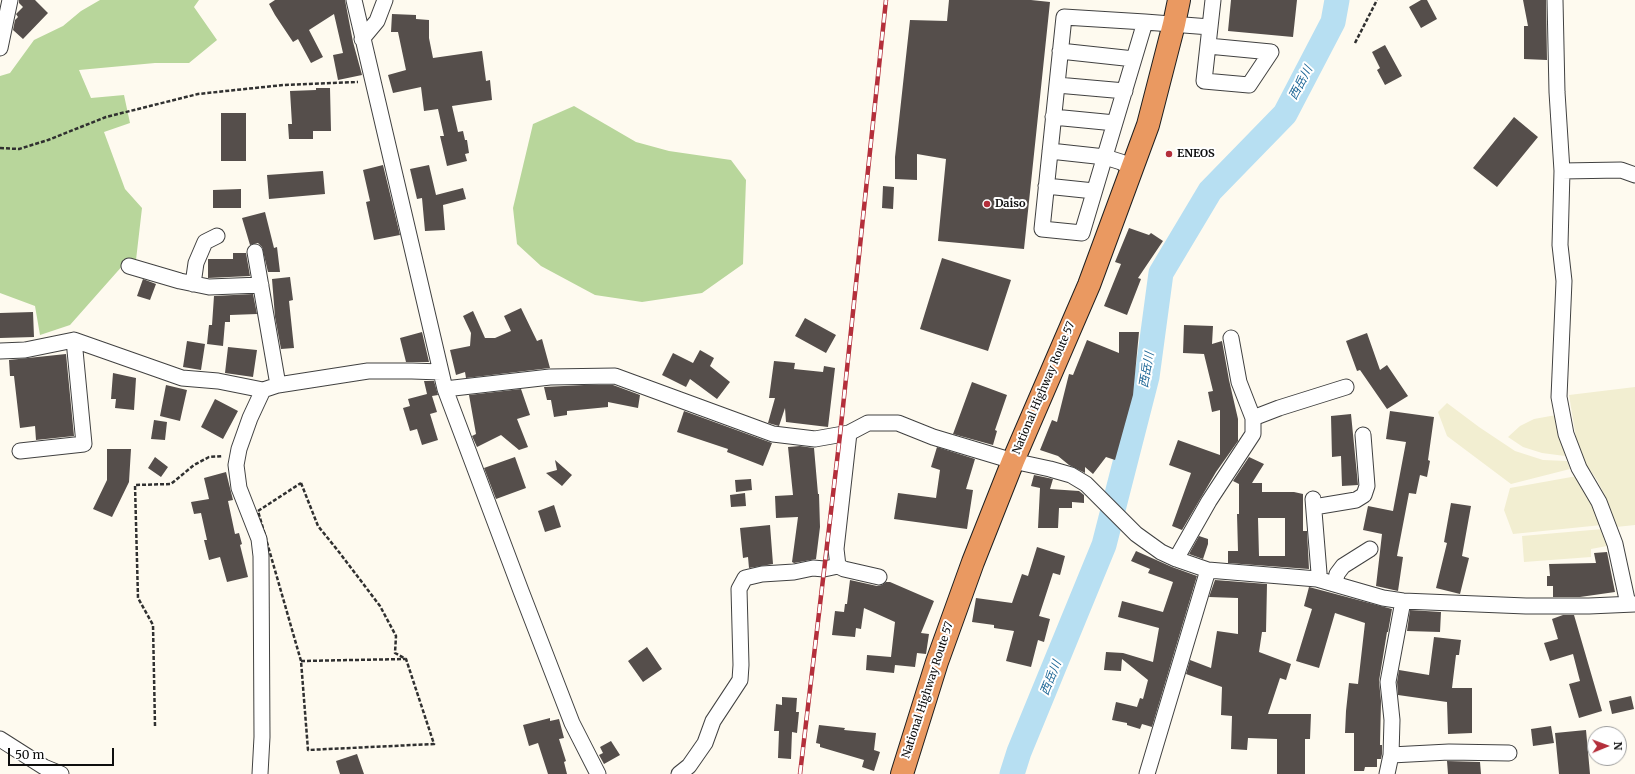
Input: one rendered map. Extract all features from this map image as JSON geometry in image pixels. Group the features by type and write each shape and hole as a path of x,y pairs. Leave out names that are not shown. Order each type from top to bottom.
{"highway":[{"name":"National Highway Route 57","path":"902,774 937,662 972,562 1012,460 1089,285 1148,125 1179,0"}],"street":[{"path":"0,48 10,0"},
{"path":"354,0 445,389 520,591 572,723 598,774"},
{"path":"362,39 377,21 385,0"},
{"path":"1208,46 1213,0"},
{"path":"445,389 550,377 615,376 772,434 815,439 848,432 868,423 898,423 933,437 1012,460 1071,475 1086,484 1136,534 1161,552 1208,570 1316,579 1383,598 1403,601 1526,606 1632,604 1615,544 1600,502 1579,468 1566,434 1559,397 1564,281 1560,245 1562,171 1557,92 1555,0"},
{"path":"1145,22 1082,233 1042,229 1064,18 1145,22 1210,27"},
{"path":"1060,51 1134,59"},
{"path":"1057,85 1125,91"},
{"path":"1054,117 1115,123"},
{"path":"1050,151 1105,157 1121,162 1132,169"},
{"path":"1562,171 1621,170 1635,176"},
{"path":"1046,186 1094,191"},
{"path":"193,284 196,263 202,249 206,242 217,236"},
{"path":"255,252 278,384"},
{"path":"129,266 209,287 261,285"},
{"path":"1176,559 1209,501 1253,434 1253,418 1239,382 1231,338"},
{"path":"0,352 25,350 74,340 182,378 218,381 263,390 278,384 368,371 441,372"},
{"path":"20,451 84,444 74,340"},
{"path":"1253,418 1279,408 1346,387"},
{"path":"260,774 262,765 261,556 259,539 239,488 236,465 250,418 263,390"},
{"path":"838,566 836,549 848,432"},
{"path":"1316,579 1319,573 1313,503 1356,500 1364,495 1366,486 1363,435"},
{"path":"1335,584 1337,574 1343,566 1370,549"},
{"path":"679,774 689,766 705,743 713,721 740,680 739,589 745,578 762,574 794,572 813,568 824,569 838,566 844,570 879,577"},
{"path":"1147,774 1208,570"},
{"path":"1387,774 1391,755 1392,720 1388,682 1403,601"},
{"path":"0,739 44,767 61,774"},
{"path":"1391,755 1449,752 1509,752"}],"path":[{"path":"1355,44 1377,0"},
{"path":"0,148 19,149 48,140 106,117 198,94 283,85 372,81"},
{"path":"155,726 154,625 138,598 135,485 170,484 194,465 209,457 238,455"},
{"path":"301,483 318,526 380,606 396,636 395,654 406,659 434,744 308,750 301,661 258,511 301,483"},
{"path":"301,661 406,659"}],"shaded area":[{"path":"1635,387 1635,525 1616,527 1605,496 1597,480 1585,463 1577,444 1569,395"},
{"path":"1447,403 1515,451 1543,460 1567,461 1570,469 1511,484 1447,436 1438,412"},
{"path":"1556,415 1565,456 1542,453 1523,447 1508,437 1520,426 1534,419"},
{"path":"1577,476 1593,504 1602,525 1513,534 1504,510 1510,488"},
{"path":"1603,529 1607,546 1591,549 1591,557 1524,562 1522,536"}],"green space":[{"path":"100,0 199,0 194,7 217,40 189,63 155,63 79,70 91,98 124,95 130,123 104,132 125,189 142,208 136,260 124,264 70,325 40,335 35,306 0,293 0,76 10,73 34,40 63,26 81,11"},
{"path":"574,106 636,142 669,151 731,160 746,180 743,264 702,293 642,302 595,295 541,266 517,244 513,208 533,124"}],"building":[{"path":"19,0 35,0 48,13 23,39 13,30 15,20 18,17 16,14 23,7 19,3"},
{"path":"275,0 345,0 353,42 362,75 338,80 333,55 343,53 334,14 309,30 323,57 311,63 298,39 293,42 275,15 269,4"},
{"path":"949,0 1031,0 1050,2 1024,249 938,241 946,159 917,154 917,180 895,179 895,157 910,20 947,21"},
{"path":"1231,0 1297,0 1293,37 1228,31"},
{"path":"1421,0 1427,0 1437,19 1421,28 1409,7"},
{"path":"1523,0 1546,0 1547,60 1524,59 1524,26 1528,26"},
{"path":"392,14 416,15 416,19 429,20 429,38 433,58 482,51 486,81 490,80 492,100 452,106 458,132 463,131 465,140 467,140 469,153 465,154 467,161 447,166 440,136 444,136 438,109 424,111 421,87 393,93 388,75 406,70 398,32 391,32"},
{"path":"1385,45 1402,76 1385,85 1377,70 1380,68 1372,52"},
{"path":"316,88 330,88 331,131 313,131 313,139 289,139 288,124 292,124 290,91 316,90"},
{"path":"221,113 246,113 246,161 221,161"},
{"path":"1514,117 1538,137 1497,187 1473,168"},
{"path":"383,165 400,235 374,240 366,202 370,201 363,170"},
{"path":"429,165 436,195 463,188 466,199 443,205 445,230 425,231 422,198 417,199 410,169"},
{"path":"323,171 325,194 269,199 267,175"},
{"path":"883,186 894,187 893,209 882,208"},
{"path":"241,189 241,208 213,208 213,190"},
{"path":"265,212 274,248 277,247 280,272 268,272 262,247 258,243 250,245 242,218"},
{"path":"1129,228 1149,235 1151,233 1163,241 1138,278 1141,279 1127,315 1104,306 1121,264 1115,262"},
{"path":"233,253 246,253 250,276 208,278 208,259 233,259"},
{"path":"942,258 1011,280 988,351 920,329"},
{"path":"290,277 293,300 289,301 294,348 281,349 275,317 272,279"},
{"path":"143,279 156,284 150,300 137,296"},
{"path":"253,294 257,314 230,315 230,322 225,322 223,346 207,344 209,325 212,325 214,296"},
{"path":"521,308 537,341 542,339 550,368 466,378 465,372 456,375 450,350 470,346 471,333 463,316 473,311 485,338 495,338 511,331 504,316"},
{"path":"33,312 34,337 0,338 0,313"},
{"path":"805,318 836,335 826,353 795,336"},
{"path":"1184,325 1213,326 1212,344 1222,341 1238,419 1238,441 1216,472 1182,530 1172,526 1191,473 1169,465 1178,440 1220,455 1220,410 1212,412 1208,392 1213,391 1204,354 1183,353"},
{"path":"422,332 429,362 406,362 400,338"},
{"path":"1119,332 1139,332 1133,395 1115,460 1106,457 1093,474 1085,467 1085,473 1069,465 1058,456 1040,450 1052,420 1057,422 1069,374 1073,375 1087,340 1119,353"},
{"path":"1367,333 1380,370 1387,365 1408,396 1387,409 1360,370 1357,371 1346,341"},
{"path":"187,341 205,344 201,370 183,367"},
{"path":"228,347 257,350 253,377 225,373"},
{"path":"700,350 714,358 710,366 730,382 717,399 690,379 686,387 662,375 673,353 693,363"},
{"path":"66,354 74,436 36,440 35,426 20,428 14,376 10,376 9,360"},
{"path":"774,361 795,363 794,369 823,372 824,366 835,368 828,427 786,422 785,408 779,426 768,423 775,398 769,398"},
{"path":"113,373 136,378 134,410 115,408 116,399 111,399"},
{"path":"424,381 434,381 438,395 432,396 437,412 430,414 438,440 422,445 417,429 410,431 403,408 410,406 408,399 427,394"},
{"path":"972,382 1007,395 995,430 997,431 993,445 953,434"},
{"path":"166,385 187,390 180,421 160,416"},
{"path":"613,385 640,395 638,408 608,402 608,407 567,411 567,415 554,417 551,400 547,400 544,387"},
{"path":"521,389 530,415 517,419 528,447 519,450 501,435 477,447 472,436 476,434 469,395"},
{"path":"215,399 238,411 223,439 201,427"},
{"path":"684,411 772,443 763,466 727,452 728,449 677,432"},
{"path":"1390,411 1434,417 1427,477 1420,475 1416,494 1409,493 1397,556 1403,557 1398,591 1376,586 1382,534 1363,530 1368,506 1393,511 1406,442 1386,439"},
{"path":"1351,414 1358,485 1342,486 1341,456 1332,457 1331,416"},
{"path":"154,420 167,422 165,440 151,439"},
{"path":"800,446 814,448 819,494 820,527 816,559 794,563 792,562 798,517 776,518 775,496 793,495 788,447"},
{"path":"937,447 975,459 966,489 973,490 967,529 894,519 898,493 936,498 940,470 931,467"},
{"path":"107,449 131,449 129,482 112,517 93,509 107,480"},
{"path":"155,457 168,467 161,477 148,468"},
{"path":"515,457 526,488 496,499 484,468"},
{"path":"1249,457 1264,464 1252,483 1262,483 1262,492 1294,492 1303,494 1303,531 1307,531 1309,569 1228,563 1228,551 1238,551 1237,514 1239,514 1239,484 1233,481","holes":["1258,518 1285,518 1285,556 1259,556"]},
{"path":"555,460 572,475 562,486 546,473 557,470"},
{"path":"226,472 233,500 228,501 235,534 239,533 242,544 240,545 248,577 227,582 220,557 209,560 204,540 207,540 201,513 194,514 191,502 209,499 204,478"},
{"path":"1034,475 1053,479 1050,489 1079,491 1084,495 1084,503 1072,502 1072,508 1059,508 1058,528 1038,528 1040,488 1031,486"},
{"path":"751,479 752,490 736,492 735,480"},
{"path":"745,493 746,506 731,507 730,495"},
{"path":"1451,503 1471,506 1462,556 1469,558 1460,594 1436,588 1447,543 1444,542"},
{"path":"554,505 561,527 545,532 538,511"},
{"path":"770,525 773,564 749,568 748,557 743,558 740,528"},
{"path":"1199,536 1208,539 1208,544 1203,559 1189,554"},
{"path":"1037,547 1065,556 1060,575 1053,573 1039,616 1050,619 1044,642 1038,640 1031,667 1006,661 1014,631 994,628 994,625 972,622 976,598 1012,603 1022,574 1028,576"},
{"path":"1136,551 1197,576 1152,727 1142,724 1140,729 1127,725 1127,723 1112,720 1116,702 1137,707 1140,698 1143,699 1148,680 1122,659 1121,671 1104,670 1106,652 1123,653 1153,662 1159,628 1118,617 1122,601 1163,612 1173,582 1148,573 1150,569 1131,561"},
{"path":"1607,552 1615,592 1580,597 1553,597 1553,586 1547,586 1547,576 1550,576 1549,564 1596,563 1594,553"},
{"path":"850,580 877,586 890,582 934,601 921,633 929,634 926,654 917,653 915,667 895,665 894,673 866,670 867,655 891,657 895,622 864,608 861,629 856,628 855,637 832,635 835,611 844,612 845,604 847,604"},
{"path":"1215,580 1267,584 1266,632 1262,632 1259,652 1291,664 1286,680 1280,678 1268,714 1311,714 1310,739 1305,739 1305,774 1277,774 1277,739 1248,738 1247,750 1231,749 1232,716 1221,715 1222,687 1186,674 1190,660 1211,668 1217,631 1238,634 1238,598 1209,597"},
{"path":"1309,587 1392,609 1379,681 1381,701 1380,745 1382,745 1382,754 1381,759 1377,759 1377,767 1365,767 1364,771 1354,771 1354,733 1345,733 1349,683 1358,684 1365,623 1335,613 1319,668 1296,661 1312,609 1304,606"},
{"path":"1410,610 1441,612 1440,632 1407,631"},
{"path":"1563,615 1574,615 1602,711 1579,718 1569,684 1580,681 1573,654 1550,661 1544,643 1558,639 1552,619"},
{"path":"1434,637 1461,640 1459,655 1456,655 1452,688 1472,688 1472,733 1448,734 1447,702 1398,695 1397,682 1399,670 1429,675"},
{"path":"647,647 662,669 643,682 628,661"},
{"path":"1631,696 1634,709 1612,714 1609,701"},
{"path":"782,697 797,698 796,712 799,712 797,733 792,732 791,759 778,758 779,731 774,731 776,704 782,705"},
{"path":"550,718 550,721 559,719 564,738 559,739 566,761 564,762 567,774 548,774 538,743 529,746 523,725"},
{"path":"819,725 845,728 844,730 876,733 874,750 880,752 874,771 862,767 864,760 820,747 820,744 816,743"},
{"path":"1551,726 1554,743 1533,746 1531,729"},
{"path":"1586,730 1587,766 1589,766 1590,774 1559,774 1555,733"},
{"path":"611,741 620,755 604,764 599,755 603,753 600,747"},
{"path":"357,754 364,774 340,774 336,761"},
{"path":"1447,761 1480,762 1481,774 1448,774"}],"waterway":[{"name":"西岳川","path":"1012,774 1019,752 1104,545 1147,377 1161,273 1210,191 1285,114 1333,22 1337,0"}],"railway":[{"path":"800,774 840,435 886,0"}],"place":[{"name":"ENEOS","path":"1169,154"},
{"name":"Daiso","path":"987,204"}]}
